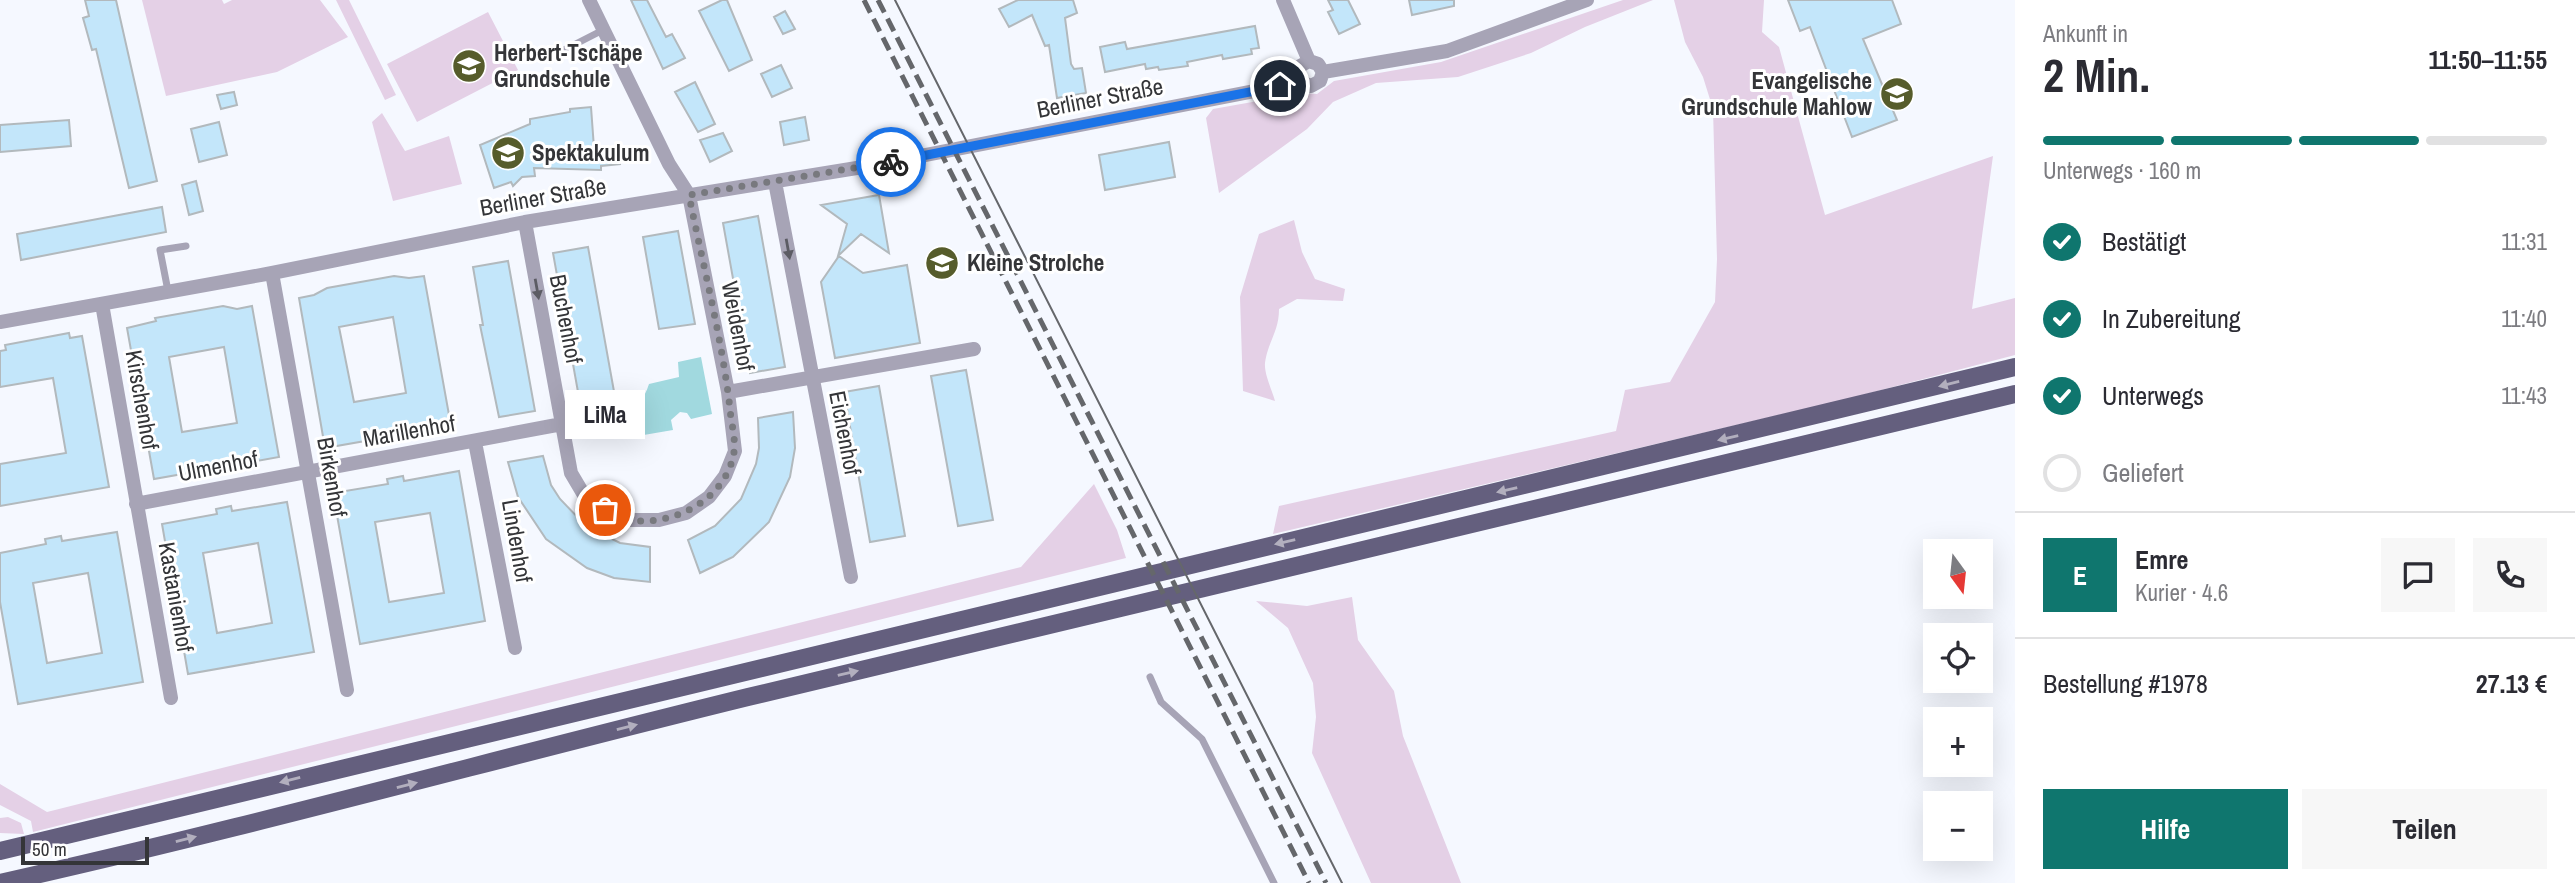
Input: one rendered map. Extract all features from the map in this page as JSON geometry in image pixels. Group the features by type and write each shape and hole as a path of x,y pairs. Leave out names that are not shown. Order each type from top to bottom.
{"main road":[{"path":"0,851 1880,402 2015,367"},
{"path":"0,883 416,783 553,745 805,683 2015,394"}],"street":[{"path":"589,0 669,164 689,195"},
{"path":"1283,0 1309,61"},
{"name":"Berliner Straße","path":"0,322 272,273 525,222 775,182 1280,86 1298,76 1301,82 1311,86 1320,81 1322,72 1447,51 1587,0"},
{"path":"1298,76 1300,66 1309,61 1318,64 1322,72"},
{"path":"775,182 811,378"},
{"name":"Weidenhof","path":"689,195 728,392 811,378"},
{"name":"Buchenhof","path":"525,222 570,473 584,495 628,520 659,520 687,513 709,497 725,476 735,451 728,392"},
{"name":"Birkenhof","path":"272,273 347,690"},
{"name":"Kirschenhof","path":"102,304 136,504"},
{"name":"Eichenhof","path":"851,577 811,378 974,349"},
{"name":"Marillenhof","path":"308,472 562,424"},
{"name":"Lindenhof","path":"475,442 515,648"},
{"name":"Ulmenhof","path":"136,504 308,472"},
{"name":"Kastanienhof","path":"136,504 172,698"}],"lane":[{"path":"558,53 604,30"},
{"path":"168,292 160,250 186,246"},
{"path":"1150,677 1161,702 1202,739 1274,883"}],"shaded area":[{"path":"142,0 222,0 224,4 232,0 320,0 348,37 277,72 166,96"},
{"path":"336,0 349,0 396,95 385,100"},
{"path":"1623,0 1653,0 1585,27 1531,53 1458,77 1376,83 1333,102 1307,129 1219,193 1206,118 1213,109 1302,93 1317,94 1334,81 1441,62"},
{"path":"1674,0 1764,0 1762,32 1779,47 1825,215 1993,156 1972,309 2015,298 2015,355 1843,400 1273,534 1279,506 1616,431 1625,390 1670,382 1715,302 1717,259 1713,109 1703,77 1685,42"},
{"path":"488,12 518,70 417,122 387,64"},
{"path":"382,113 405,151 449,136 462,184 393,201 372,122"},
{"path":"1294,220 1302,252 1315,279 1345,289 1343,301 1297,299 1279,309 1265,363 1275,401 1243,391 1240,297 1259,234"},
{"path":"1094,484 1117,530 1126,558 33,832 31,821 0,805 0,784 47,812 1021,567"},
{"path":"1352,597 1358,640 1394,691 1403,736 1461,883 1371,883 1312,753 1316,717 1313,683 1288,628 1256,601 1307,606"},
{"path":"8,817 21,823 24,834 0,833 0,818"}],"water":[{"path":"701,357 712,414 691,419 687,413 680,412 671,420 673,430 626,438 616,433 582,437 582,426 623,415 639,404 649,384 679,377 678,362"}],"building":[{"path":"85,0 116,0 157,181 129,188 96,49 92,50 83,18 89,16"},
{"path":"631,0 647,0 666,37 672,34 685,58 663,69"},
{"path":"727,0 752,60 729,71 699,11"},
{"path":"1018,0 1073,0 1077,13 1065,18 1071,64 1074,69 1082,68 1086,93 1057,98 1049,45 1045,46 1032,15 1009,27 999,9"},
{"path":"1328,0 1348,0 1360,24 1339,34 1328,12 1333,10"},
{"path":"1409,0 1454,0 1454,6 1412,15"},
{"path":"1788,0 1892,0 1901,24 1863,39 1897,120 1852,137 1810,27 1800,31"},
{"path":"785,11 795,29 783,34 774,17"},
{"path":"1255,26 1259,48 1251,49 1252,54 1223,59 1222,55 1187,62 1188,66 1159,70 1158,67 1146,69 1145,64 1105,72 1100,47 1125,42 1127,49"},
{"path":"781,65 792,88 772,97 761,74"},
{"path":"695,82 715,124 698,132 675,92"},
{"path":"234,92 237,105 221,109 217,95"},
{"path":"591,107 594,148 618,146 620,164 601,166 601,170 534,168 535,176 522,177 513,186 511,182 494,188 480,145 530,124 530,119"},
{"path":"805,117 809,140 784,145 780,122"},
{"path":"69,120 71,146 0,152 0,125"},
{"path":"219,122 227,155 199,162 191,129"},
{"path":"723,133 732,151 710,162 700,140"},
{"path":"1169,142 1175,177 1105,190 1099,155"},
{"path":"196,181 203,211 189,215 182,185"},
{"path":"879,195 889,253 861,234 838,256 847,224 821,205"},
{"path":"162,207 166,232 21,260 17,234"},
{"path":"758,216 785,367 750,373 723,223"},
{"path":"678,231 695,324 659,329 643,237"},
{"path":"588,247 615,397 580,403 553,253"},
{"path":"839,256 863,273 907,265 920,343 835,358 821,282"},
{"path":"508,261 535,411 499,417 480,325 483,325 473,267"},
{"path":"394,276 424,276 451,426 325,448 299,298 314,295 327,288","holes":["393,317 406,393 354,402 339,327"]},
{"path":"223,306 237,309 252,306 279,457 154,479 127,328 156,321 155,318","holes":["224,347 237,423 182,432 169,357"]},
{"path":"69,333 70,338 82,336 109,487 0,506 0,464 66,453 53,378 0,387 0,351 6,350 5,345"},
{"path":"966,370 993,520 958,526 931,376"},
{"path":"879,386 905,536 870,542 844,392"},
{"path":"793,412 795,448 790,477 769,522 733,557 700,573 688,540 715,526 741,499 756,464 759,448 758,418"},
{"path":"543,456 551,485 560,499 586,526 620,543 650,547 650,582 614,578 587,568 546,539 518,497 508,462"},
{"path":"459,471 485,621 360,644 333,493 388,484 387,479 403,476 404,481","holes":["430,513 444,593 389,602 375,522"]},
{"path":"287,502 314,652 188,674 162,524 217,514 216,509 231,506 232,511","holes":["258,543 272,623 217,633 203,553"]},
{"path":"117,532 143,682 18,704 0,602 0,553 46,544 45,539 61,536 62,541","holes":["88,573 102,653 47,663 33,583"]}],"tram line":[{"path":"895,0 1342,883"}],"railway":[{"path":"864,0 1309,883"},
{"path":"878,0 1326,883"}],"way so far":[{"path":"605,510 628,520 659,520 687,513 709,497 725,476 735,451 728,392 689,195 891,162"}],"place":[{"name":"Herbert-Tschäpe Grundschule","path":"469,66"},
{"name":"Evangelische Grundschule Mahlow","path":"1897,94"},
{"name":"Spektakulum","path":"508,153"},
{"name":"Kleine Strolche","path":"942,263"},
{"name":"LiMa","path":"605,510"}],"route":[{"path":"891,162 1280,86"}]}
